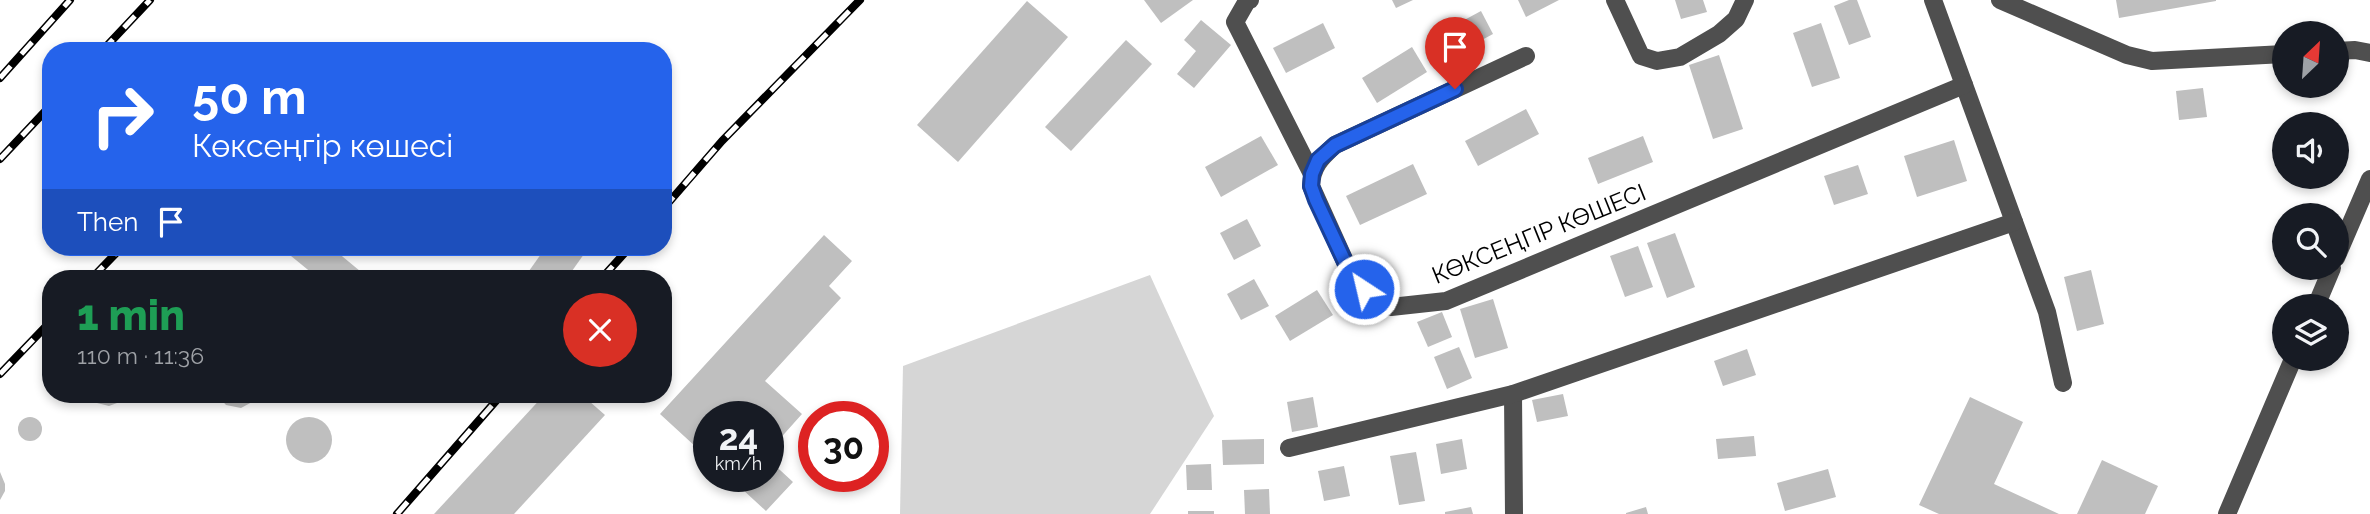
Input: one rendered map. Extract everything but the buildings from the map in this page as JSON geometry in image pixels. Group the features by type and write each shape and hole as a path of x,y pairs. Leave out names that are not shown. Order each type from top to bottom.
{"street":[{"name":"КӨКСЕҢГІР КӨШЕСІ","path":"1250,0 1236,22 1312,174 1311,186 1316,200 1353,279 1391,307 1446,302 1964,85"},
{"path":"1615,0 1641,56 1657,61 1680,57 1719,34 1736,19 1745,0"},
{"path":"1933,0 2047,312 2063,383"},
{"path":"2000,0 2127,55 2152,61 2272,55"},
{"path":"2349,50 2370,53"},
{"path":"1312,174 1318,160 1335,145 1527,56"},
{"path":"2349,227 2370,178"},
{"path":"1289,448 1513,394 2014,222"},
{"path":"2227,514 2288,371"},
{"path":"1513,394 1514,514"}],"shaded area":[{"path":"1150,275 1214,416 1150,514 900,514 903,366"}],"railway":[{"path":"0,78 70,0"},
{"path":"110,42 150,0"},
{"path":"672,199 722,141 860,0"},
{"path":"0,159 42,115"},
{"path":"100,270 113,256"},
{"path":"609,270 622,256"},
{"path":"0,374 42,330"},
{"path":"397,514 494,403"}],"route":[{"path":"1364,289 1353,279 1311,186 1312,174 1318,160 1335,145 1455,89"}]}
